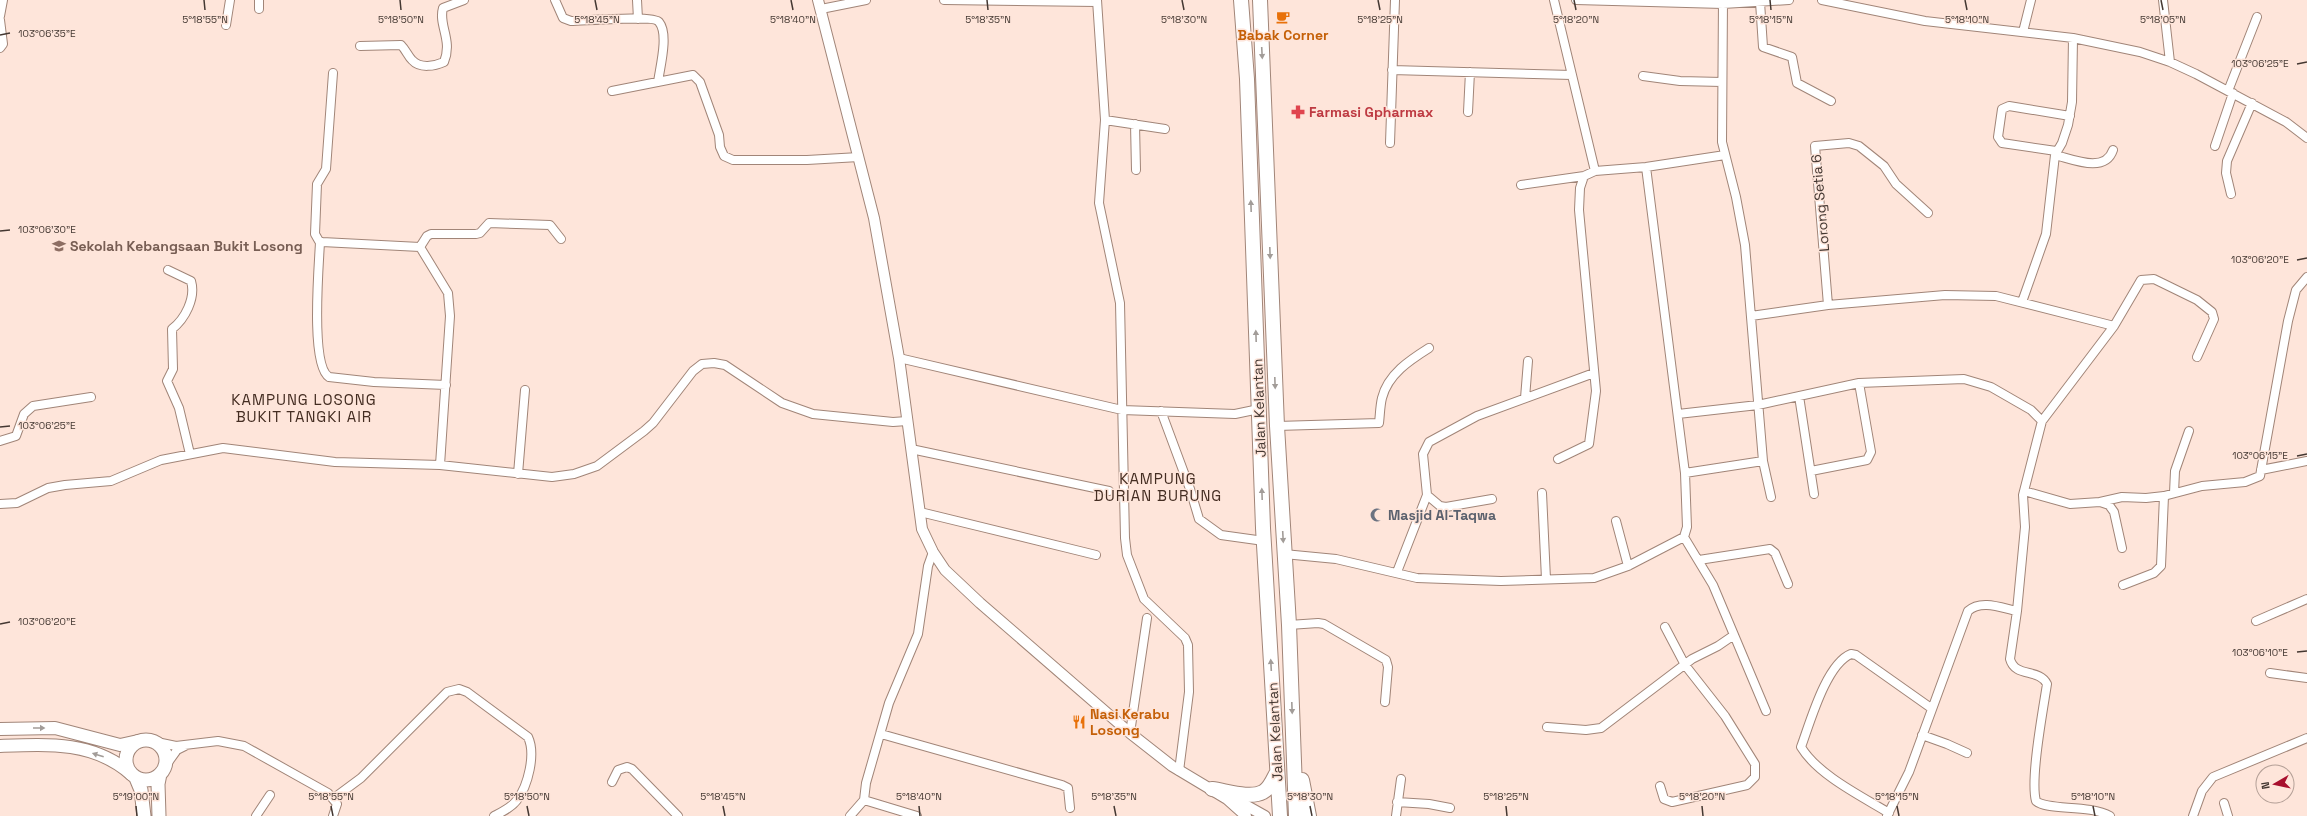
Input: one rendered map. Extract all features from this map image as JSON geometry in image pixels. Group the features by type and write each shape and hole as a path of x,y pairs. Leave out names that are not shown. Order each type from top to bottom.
{"highway":[{"name":"Jalan Kelantan","path":"1241,0 1247,79 1264,535 1276,774 1280,816"},
{"name":"Jalan Kelantan","path":"1260,0 1277,426 1289,624 1296,816"},
{"path":"1264,535 1269,520 1272,502 1281,498"},
{"path":"1293,726 1309,816"},
{"path":"1212,790 1251,795 1259,794 1267,789 1276,774"}],"main road":[{"path":"0,729 55,728 120,745 152,740 163,749 166,756 158,784 159,816"},
{"path":"138,741 128,749 126,756 127,769 134,776 141,790 144,816"},
{"path":"0,746 69,746 118,762 134,776 149,780 162,771"}],"street":[{"path":"0,16 3,0"},
{"path":"226,25 230,0"},
{"path":"259,0 259,9"},
{"path":"360,46 401,45 407,50 413,61 422,65 435,66 444,62 446,55 447,41 441,14 443,8 464,0"},
{"path":"556,0 559,12 563,18 571,21 655,19 659,22 663,34 664,48 658,82"},
{"path":"636,0 638,19"},
{"path":"866,0 820,4 874,218 899,358 922,529 933,552 945,570 980,603 1130,733 1179,771 1227,799 1246,816"},
{"path":"944,0 1097,1 1105,120 1099,203 1120,303 1127,555 1144,599 1185,638 1188,645 1189,692 1179,771"},
{"path":"1390,143 1395,0"},
{"path":"1554,0 1595,171"},
{"path":"1576,0 1677,2 1760,2 1789,0"},
{"path":"1822,0 1925,21 2023,32 2073,43 2140,52 2170,62 2252,103 2286,122 2307,138"},
{"path":"2023,32 2031,0"},
{"path":"2163,0 2170,62"},
{"path":"1723,2 1721,127 1725,155 1736,198 1745,245 1763,461 1771,497"},
{"path":"1760,2 1763,47 1790,56 1793,60 1797,83 1831,101"},
{"path":"2215,146 2230,92 2257,17"},
{"path":"0,20 3,44 0,48"},
{"path":"2022,302 2046,234 2056,153 2062,143 2070,116 2073,43"},
{"path":"1392,70 1572,75"},
{"path":"333,72 326,169 317,184 314,229 316,238 320,242 420,247"},
{"path":"1468,112 1470,72"},
{"path":"612,91 693,75 697,77 719,135 720,147 724,156 733,160 807,160 859,157"},
{"path":"1643,76 1680,81 1722,82"},
{"path":"2231,194 2226,173 2227,161 2252,103"},
{"path":"2070,116 2009,106 2002,109 1998,137 2002,143 2056,153 2097,164 2107,160 2113,150"},
{"path":"1105,120 1165,129"},
{"path":"1135,124 1136,170"},
{"name":"Lorong Setia 6","path":"1828,305 1815,146 1849,143 1859,146 1884,166 1896,184 1928,213"},
{"path":"1521,185 1584,176 1595,171 1646,167 1725,155"},
{"path":"1284,554 1336,559 1397,572 1417,578 1546,580 1594,578 1628,566 1684,537 1687,527 1685,473 1646,167"},
{"path":"1558,459 1585,447 1590,440 1596,391 1579,210 1580,188 1584,176"},
{"path":"420,247 427,236 431,234 476,234 480,233 489,223 550,225 561,239"},
{"path":"320,242 317,317 321,366 325,375 329,377 374,382 446,385"},
{"path":"420,247 448,293 450,316 440,465"},
{"path":"168,270 191,281 193,287 188,307 181,322 172,329 173,369 167,381 180,413 190,454"},
{"path":"2024,491 2070,504 2100,502 2122,496 2146,498 2164,496 2214,484 2245,482 2260,476 2288,321 2296,290 2307,277"},
{"path":"2110,816 2091,808 2040,805 2036,801 2034,795 2047,684 2041,677 2019,671 2011,664 2010,659 2018,611 2025,527 2024,491 2042,421 2114,326 2138,283 2145,278 2154,279 2197,300 2212,312 2214,318 2197,357"},
{"path":"1751,316 1828,305 1945,295 1996,296 2114,326"},
{"path":"1277,426 1380,423 1382,397 1394,374 1411,359 1429,348"},
{"path":"899,358 1122,410 1236,414 1259,409"},
{"path":"1525,398 1528,361"},
{"path":"0,504 17,503 48,488 111,481 161,460 210,449 232,448 334,462 440,465 552,477 574,474 597,466 653,423 693,371 702,364 714,363 725,365 782,403 802,411 893,422 907,421"},
{"path":"1397,572 1427,495 1423,454 1429,442 1477,416 1594,373"},
{"path":"1678,414 1758,405 1859,383 1964,379 1991,387 2030,410 2042,421"},
{"path":"1811,471 1867,460 1870,456 1871,452 1859,383"},
{"path":"518,474 525,390"},
{"path":"1799,396 1814,494"},
{"path":"0,441 16,436 24,414 34,406 91,397"},
{"path":"1161,411 1190,489 1198,519 1222,535 1264,535"},
{"path":"2174,493 2175,472 2189,431"},
{"path":"911,449 1109,491"},
{"path":"1685,473 1763,461"},
{"path":"2261,470 2307,461"},
{"path":"1542,493 1546,580"},
{"path":"1427,495 1440,506 1446,507 1492,499"},
{"path":"2123,585 2154,573 2160,566 2164,496"},
{"path":"2100,502 2109,505 2114,512 2122,548"},
{"path":"920,512 1096,555"},
{"path":"1616,521 1628,566"},
{"path":"1684,537 1713,585 1766,711"},
{"path":"1699,560 1770,549 1775,553 1788,584"},
{"path":"850,816 864,800 866,783 889,703 918,634 928,566 933,552"},
{"path":"2256,621 2307,599"},
{"path":"1931,708 1856,655 1851,654 1837,667 1820,696 1801,747 1804,753 1823,771 1888,814 1909,772 1931,708 1968,611 1973,607 1982,604 2018,611"},
{"path":"1130,733 1147,618"},
{"path":"1289,624 1324,624 1386,660 1388,666 1385,702"},
{"path":"1660,786 1664,799 1672,802 1747,785 1755,777 1755,764 1725,716 1686,665 1665,627"},
{"path":"1547,727 1586,730 1600,728 1698,655 1718,646 1734,635"},
{"path":"2270,672 2307,678"},
{"path":"334,798 361,778 447,692 459,689 467,692 528,737 530,741 531,758 522,792 513,805 494,816"},
{"path":"881,734 1062,785 1068,788 1070,793 1070,808"},
{"path":"1922,736 1947,744 1967,753"},
{"path":"2192,816 2202,791 2213,777 2307,738"},
{"path":"152,740 176,746 218,741 244,746 322,789 334,798 337,804 333,816"},
{"path":"162,771 177,750 187,745"},
{"path":"612,782 618,770 627,767 632,769 678,816"},
{"path":"1396,816 1401,779"},
{"path":"256,816 270,795"},
{"path":"1227,799 1240,802 1265,816"},
{"path":"864,800 917,816"},
{"path":"1397,802 1429,804 1450,808"},
{"path":"2224,803 2228,816"}],"place":[{"name":"Babak Corner","path":"1283,17"},
{"name":"Farmasi Gpharmax","path":"1298,112"},
{"name":"Sekolah Kebangsaan Bukit Losong","path":"59,246"},
{"name":"Masjid Al-Taqwa","path":"1377,515"},
{"name":"Nasi Kerabu Losong","path":"1079,722"}],"district":[{"name":"KAMPUNG LOSONG BUKIT TANGKI AIR","path":"304,408"},
{"name":"KAMPUNG DURIAN BURUNG","path":"1158,486"}]}
